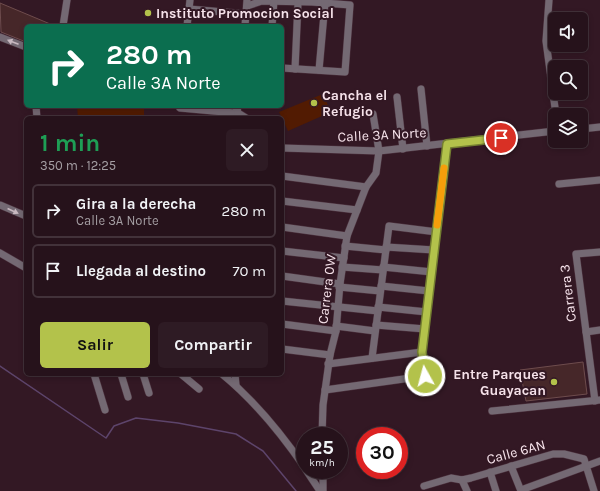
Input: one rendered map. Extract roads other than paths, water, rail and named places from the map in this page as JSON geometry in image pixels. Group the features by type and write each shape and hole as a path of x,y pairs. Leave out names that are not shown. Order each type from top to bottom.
{"street":[{"path":"63,24 67,0"},
{"path":"188,24 190,0"},
{"path":"549,0 546,42 555,108"},
{"path":"272,24 274,1"},
{"path":"245,24 247,3 274,1 325,3 350,6 345,72 284,68"},
{"path":"295,69 298,2"},
{"path":"319,70 325,3"},
{"path":"189,9 246,14"},
{"path":"0,37 24,46"},
{"path":"421,89 427,146"},
{"path":"397,97 403,149"},
{"path":"180,108 235,113 237,108"},
{"name":"Carrera 0W","path":"322,427 323,405 328,364 336,328 342,266 347,236 366,187 376,173 378,151 373,114"},
{"path":"588,128 600,127"},
{"name":"Calle 3A Norte","path":"284,148 378,151 548,132"},
{"path":"325,390 425,376 422,352 447,144"},
{"path":"284,176 366,187"},
{"path":"559,184 600,180"},
{"path":"284,201 357,210"},
{"path":"0,205 24,215"},
{"path":"372,358 389,226 437,232"},
{"path":"284,227 347,236"},
{"path":"345,246 434,250"},
{"path":"284,252 344,258"},
{"name":"Carrera 3","path":"598,401 586,332 576,254 600,252"},
{"path":"0,253 24,267"},
{"path":"342,266 432,272"},
{"path":"284,276 340,286 429,291"},
{"path":"284,301 338,307 427,312"},
{"path":"284,324 336,328 425,329"},
{"path":"586,332 600,330"},
{"path":"284,349 330,355"},
{"path":"328,364 422,352"},
{"path":"95,376 104,410"},
{"path":"122,376 128,397"},
{"path":"144,376 149,393"},
{"path":"183,376 199,389"},
{"path":"225,376 236,385 273,423 296,455"},
{"path":"235,376 236,385"},
{"path":"492,411 598,401"},
{"name":"Calle 6AN","path":"424,486 451,478 462,480 553,454 564,454 584,460 586,466"},
{"path":"511,466 521,491 600,461"},
{"path":"586,466 594,491"},
{"path":"490,472 496,491"},
{"path":"313,479 322,491"},
{"path":"322,491 323,479"},
{"path":"462,480 467,491"}],"waterway":[{"path":"0,366 106,438 114,426 136,418 178,423 236,434 263,451 296,491"}],"place":[{"name":"Instituto Promocion Social","path":"148,13"},
{"name":"Cancha el Refugio","path":"314,103"},
{"name":"Entre Parques Guayacan","path":"554,382"}]}
